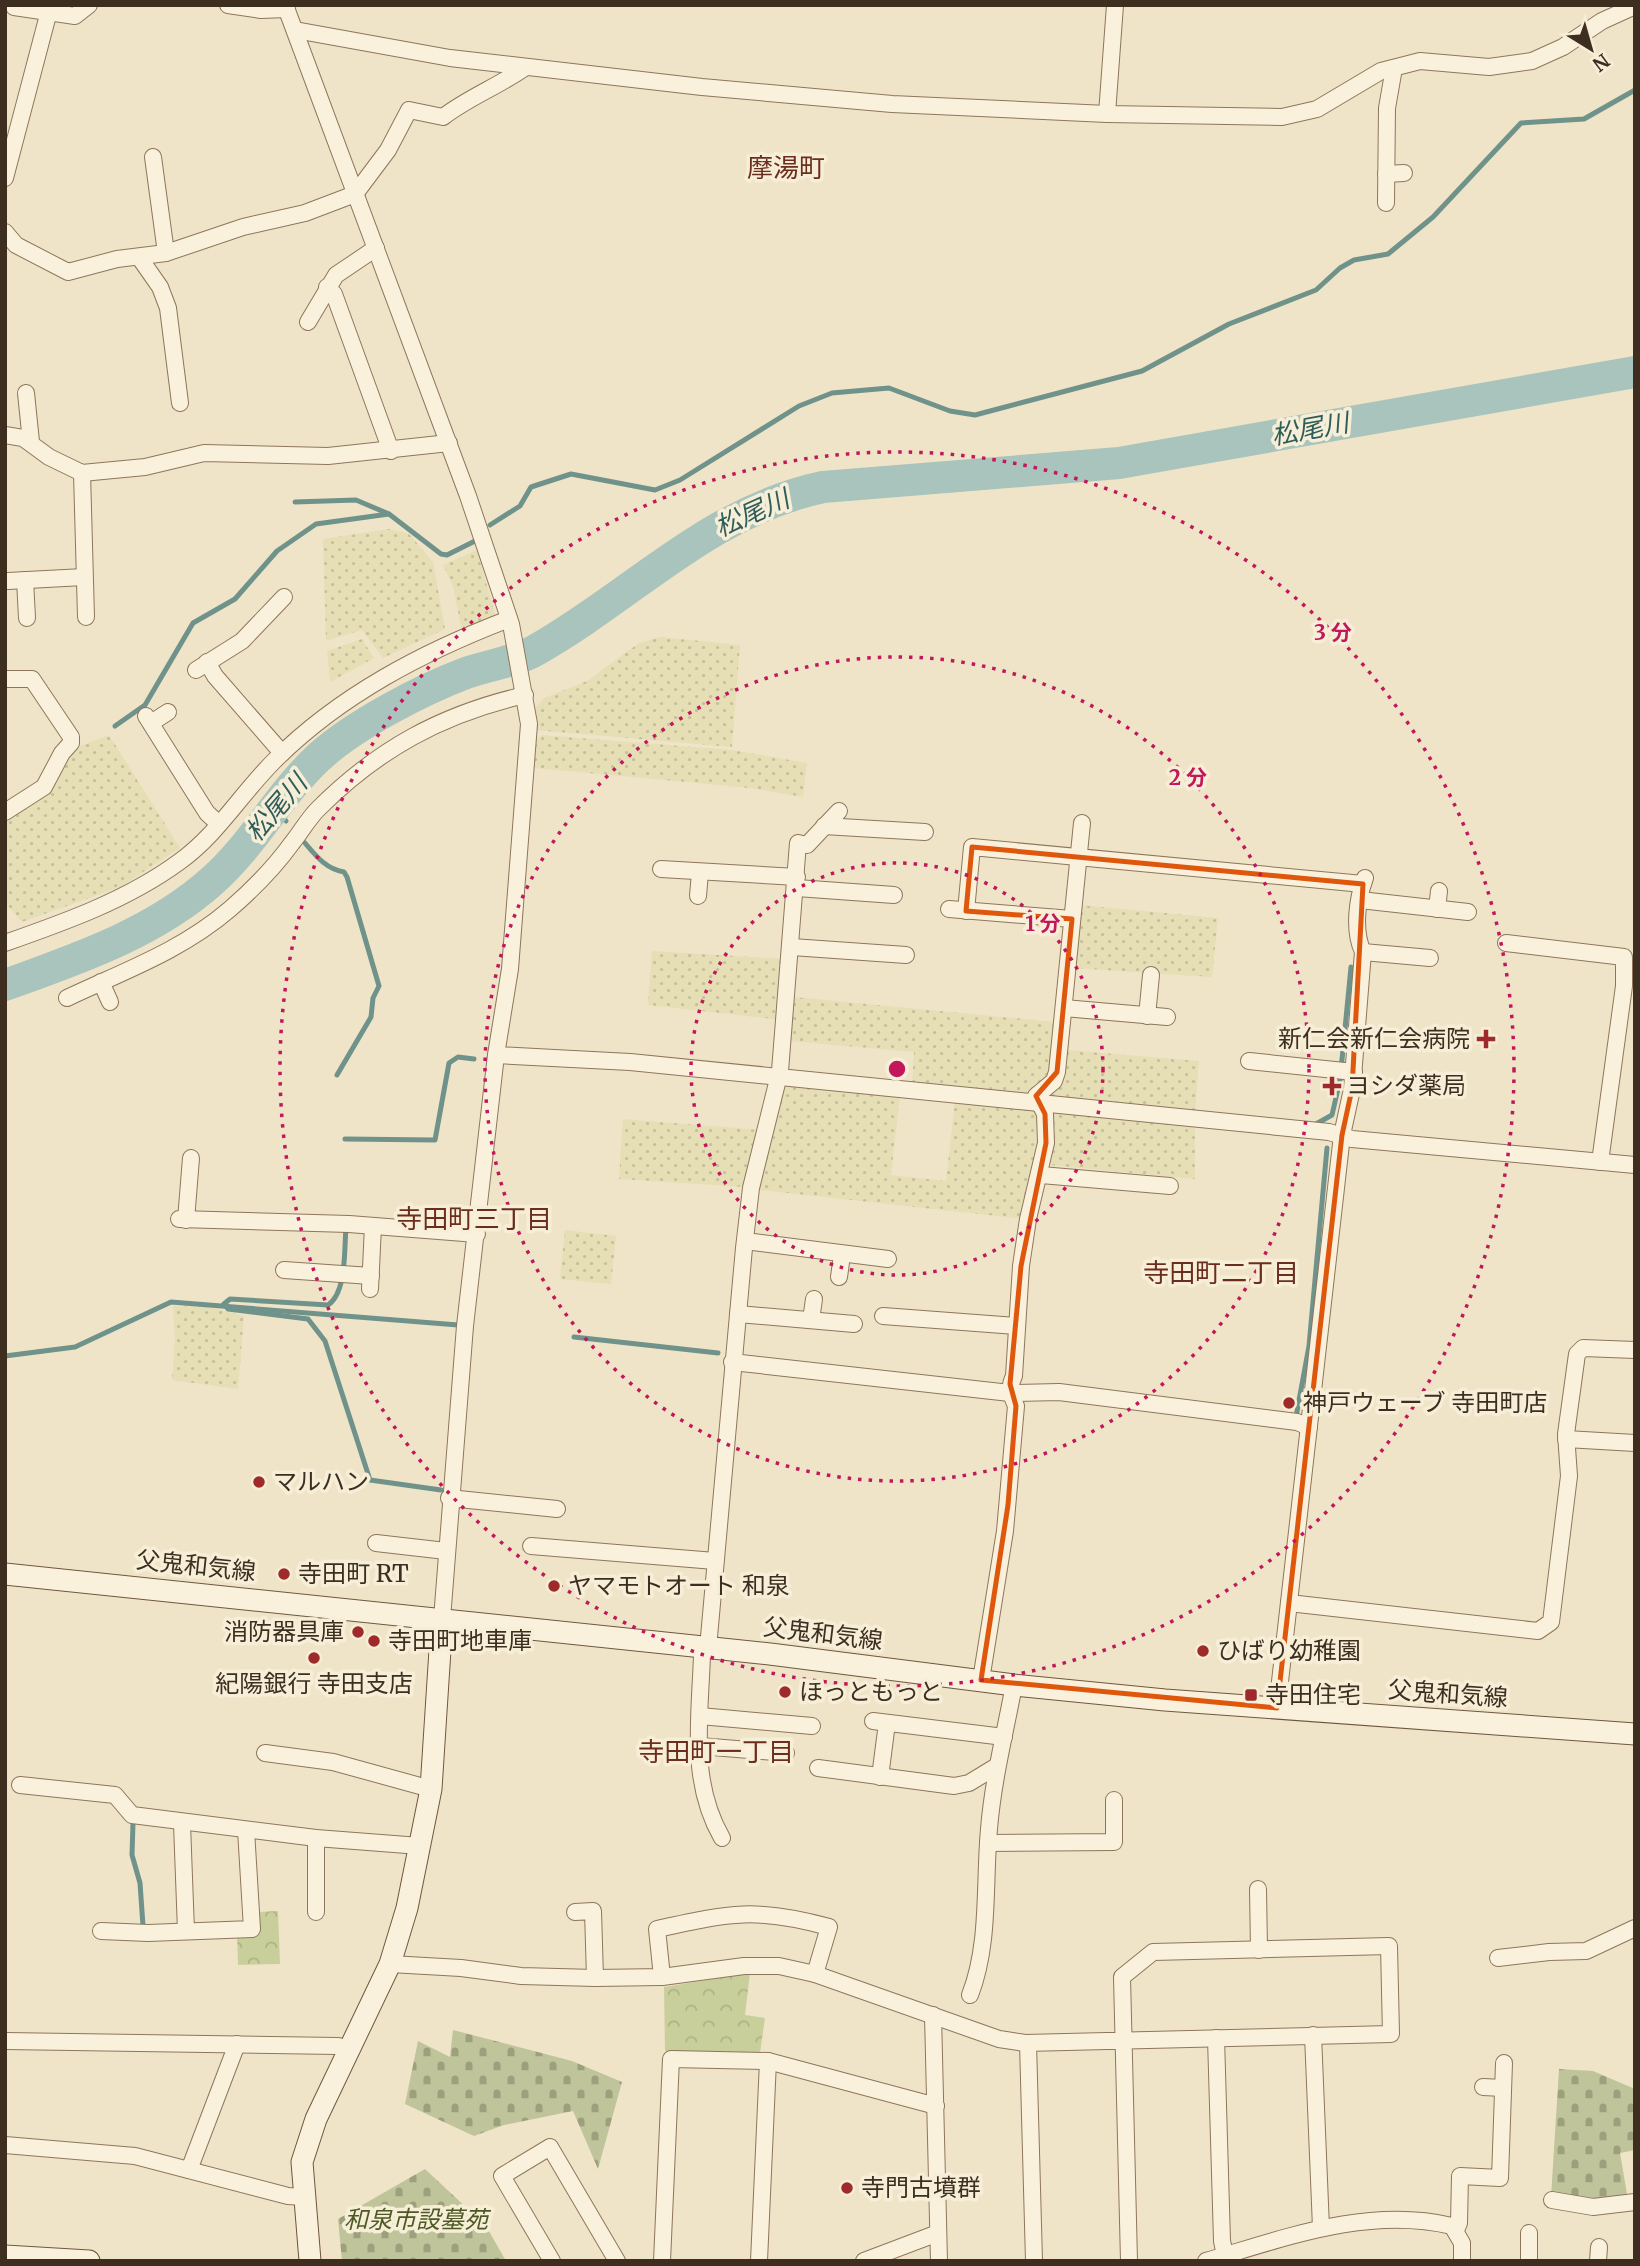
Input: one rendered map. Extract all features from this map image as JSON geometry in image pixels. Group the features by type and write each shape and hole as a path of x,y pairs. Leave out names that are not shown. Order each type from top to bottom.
{"main road":[{"name":"父鬼和気線","path":"5,1574 708,1648 1014,1685 1277,1708 1635,1734"},
{"path":"310,2261 302,2162 316,2119 390,1964 407,1908 431,1789 442,1619"},
{"path":"5,2256 89,2261"}],"street":[{"path":"12,9 75,16 89,5"},
{"path":"228,5 261,10 286,7 449,443 510,621 525,693 529,724 510,970 496,1055 449,1498 442,1619"},
{"path":"1107,114 1115,5"},
{"path":"295,30 450,58 702,87 892,104 1107,114 1282,117 1317,109 1350,87 1394,68 1420,61 1489,67 1532,61 1563,47 1602,21 1635,6"},
{"path":"5,178 48,15"},
{"path":"5,232 16,245 68,272 117,259 166,253 243,227 304,213 355,194 388,150 409,110 443,117 464,101 506,81 526,67"},
{"path":"1386,203 1387,108 1394,68"},
{"path":"153,157 166,253"},
{"path":"1386,174 1404,173"},
{"path":"308,322 336,275 376,248"},
{"path":"139,257 160,287 169,308 180,403"},
{"path":"327,287 334,294 391,452"},
{"path":"26,393 30,442"},
{"path":"5,435 30,442 49,457 82,473 145,467 204,453 328,456 391,452 449,443"},
{"path":"82,473 86,617"},
{"path":"27,618 16,580 83,577"},
{"path":"282,753 252,707 201,666 242,640 284,597"},
{"path":"5,943 52,926 155,879 201,845 282,753 348,700 444,643 510,621"},
{"path":"5,679 32,679 71,737 71,743 62,753 44,787 5,812"},
{"path":"66,998 167,953 228,910 264,878 316,811 386,752 417,733 477,706 525,693"},
{"path":"168,712 149,719 207,813 219,824"},
{"path":"722,1838 704,1815 700,1746 702,1655 708,1648 732,1362 751,1188 778,1077 792,947 798,844 807,845 839,811"},
{"path":"981,1680 1008,1505 1016,1406 1010,1389 1014,1377 1016,1326 1028,1219 1041,1175 1046,1143 1045,1114 1036,1096 1054,1081 1057,1072 1082,823"},
{"path":"824,826 925,832"},
{"path":"966,911 972,847 1079,857 1124,870 1363,887 1437,909 1468,912"},
{"path":"661,869 894,895"},
{"path":"698,896 700,872"},
{"path":"1277,1708 1342,1135 1346,1072 1363,952 1357,939 1363,887"},
{"path":"1437,909 1439,891"},
{"path":"949,909 1072,919"},
{"path":"1506,943 1592,961 1624,957 1629,996 1600,1162"},
{"path":"792,947 906,955"},
{"path":"1533,963 1534,947"},
{"path":"1363,952 1430,958"},
{"path":"1147,1016 1151,975"},
{"path":"101,982 110,1002"},
{"path":"1064,1008 1167,1017"},
{"path":"496,1055 630,1062 1342,1135 1352,1139 1635,1165"},
{"path":"1249,1061 1346,1072"},
{"path":"191,1158 183,1220 373,1226 477,1234"},
{"path":"1041,1175 1170,1186"},
{"path":"293,1276 341,1274 370,1283 373,1226"},
{"path":"745,1241 888,1259"},
{"path":"839,1277 842,1255"},
{"path":"811,1320 814,1299"},
{"path":"738,1314 854,1324"},
{"path":"883,1316 1016,1326"},
{"path":"1289,1603 1538,1631 1551,1622 1569,1476 1566,1439 1577,1354 1583,1348 1635,1350"},
{"path":"732,1362 1010,1389 1059,1391 1297,1422 1309,1427"},
{"path":"1566,1439 1635,1443"},
{"path":"449,1498 557,1509"},
{"path":"376,1543 446,1551"},
{"path":"531,1546 616,1560 715,1561"},
{"path":"970,1995 980,1971 988,1843 997,1766 1014,1685"},
{"path":"700,1716 812,1726"},
{"path":"880,1777 880,1722 1004,1737"},
{"path":"700,1746 786,1753"},
{"path":"265,1753 333,1762 431,1789"},
{"path":"818,1768 954,1786 969,1783 997,1766"},
{"path":"20,1786 115,1795 132,1815 182,1824 421,1846"},
{"path":"988,1843 1114,1842 1114,1800"},
{"path":"182,1824 186,1931"},
{"path":"101,1931 252,1928 246,1830"},
{"path":"316,1838 316,1912"},
{"path":"1258,1889 1259,1950"},
{"path":"575,1912 593,1912 595,1978"},
{"path":"662,1978 657,1929 728,1913 755,1912 785,1915 829,1927 815,1974"},
{"path":"1498,1958 1586,1951 1635,1928"},
{"path":"390,1964 461,1968 521,1976 595,1978 662,1978 744,1966 779,1966 815,1974 999,2039 1028,2043 1122,2039 1391,2034 1389,1946 1153,1952 1122,1977 1122,2039 1129,2261"},
{"path":"933,2015 939,2261"},
{"path":"1313,2035 1321,2228"},
{"path":"1216,2038 1222,2241 1225,2255"},
{"path":"5,2041 341,2046 349,2049"},
{"path":"1028,2043 1034,2261"},
{"path":"188,2170 237,2044"},
{"path":"662,2261 671,2059 768,2061 936,2106"},
{"path":"760,2261 768,2061"},
{"path":"1500,2178 1504,2063"},
{"path":"1483,2087 1503,2088"},
{"path":"5,2146 135,2156 288,2196 303,2197"},
{"path":"552,2261 502,2176 550,2147 617,2261"},
{"path":"1456,2230 1459,2223 1460,2176 1517,2179"},
{"path":"1552,2200 1592,2207 1635,2203"},
{"path":"1206,2261 1351,2221 1443,2224 1456,2230 1462,2243 1462,2261"},
{"path":"864,2261 938,2233"},
{"path":"1529,2233 1529,2261"}],"highlighted area":[{"path":"972,847 1363,884 1352,1089 1342,1135 1277,1708 981,1680 1008,1505 1016,1406 1010,1384 1021,1266 1046,1143 1045,1114 1036,1096 1057,1072 1072,919 966,911"}],"shaded area":[{"path":"389,529 409,534 433,562 445,629 383,658 362,630 326,641 323,539"},
{"path":"477,550 496,618 462,631 453,586 443,565"},
{"path":"661,637 740,645 732,747 535,730 535,708 544,698 587,681 639,643"},
{"path":"362,639 374,658 330,682 327,651"},
{"path":"109,735 180,848 120,887 22,922 5,903 5,821 75,748"},
{"path":"541,735 732,750 807,763 803,797 751,788 534,768 535,739"},
{"path":"1079,905 1218,918 1212,977 1074,968"},
{"path":"652,951 785,959 782,1020 648,1005"},
{"path":"794,997 1054,1022 1051,1070 1028,1096 912,1084 914,1052 790,1041"},
{"path":"1066,1050 1199,1061 1195,1113 1047,1098 1059,1084"},
{"path":"786,1083 900,1095 891,1175 946,1181 955,1101 1037,1109 1042,1145 1024,1219 759,1190 774,1134 779,1092 784,1092"},
{"path":"1050,1111 1195,1125 1195,1179 1049,1165"},
{"path":"623,1119 762,1130 745,1187 619,1179"},
{"path":"565,1230 616,1236 611,1284 560,1279"},
{"path":"173,1306 209,1307 244,1316 238,1389 172,1380 175,1339"}],"green space":[{"path":"278,1911 280,1964 238,1965 237,1935 259,1934 258,1912"},
{"path":"750,1973 745,2015 765,2018 760,2053 665,2051 664,1987"},
{"path":"453,2030 572,2061 622,2082 598,2169 573,2111 504,2125 474,2136 405,2104 418,2041 450,2057"},
{"path":"1559,2069 1593,2071 1635,2089 1635,2150 1620,2153 1628,2200 1601,2204 1551,2197"},
{"name":"和泉市設墓苑","path":"425,2169 486,2226 506,2261 342,2261 338,2219"}],"waterway":[{"path":"490,525 520,506 531,487 571,474 655,490 680,480 799,406 832,393 889,388 950,411 975,415 1142,371 1229,324 1316,290 1340,268 1354,260 1388,254 1433,217 1521,123 1584,119 1635,90"},
{"name":"松尾川","path":"5,985 114,943 165,916 189,899 227,867 291,787 319,757 369,721 448,680 536,650 707,535 743,515 781,499 823,487 1119,463 1635,372"},
{"path":"295,502 356,500 389,514 441,554 447,555 475,541"},
{"path":"115,726 145,705 193,623 235,599 277,551 316,524 389,514"},
{"path":"276,809 286,821"},
{"path":"305,843 322,861 344,872 347,877 379,986 373,998 371,1017 337,1075"},
{"path":"1316,1124 1332,1115 1340,1080 1351,967"},
{"path":"345,1139 435,1140 449,1063 458,1057 474,1059"},
{"path":"1293,1416 1296,1417 1309,1346 1327,1148"},
{"path":"224,1304 230,1299 328,1305 334,1299 342,1280 346,1228"},
{"path":"5,1356 75,1347 171,1302 458,1325"},
{"path":"224,1304 228,1309 308,1319 325,1341 370,1480 441,1490"},
{"path":"574,1337 718,1353"},
{"path":"133,1823 132,1855 140,1883 143,1926"}],"place":[{"name":"新仁会新仁会病院","path":"1486,1039"},
{"name":"ヨシダ薬局","path":"1332,1086"},
{"name":"神戸ウェーブ 寺田町店","path":"1289,1403"},
{"name":"マルハン","path":"259,1482"},
{"name":"寺田町 RT","path":"284,1574"},
{"name":"ヤマモトオート 和泉","path":"554,1586"},
{"name":"消防器具庫","path":"358,1632"},
{"name":"寺田町地車庫","path":"374,1641"},
{"name":"ひばり幼稚園","path":"1203,1651"},
{"name":"紀陽銀行 寺田支店","path":"314,1658"},
{"name":"ほっともっと","path":"785,1692"},
{"name":"寺田住宅","path":"1251,1695"},
{"name":"寺門古墳群","path":"847,2188"}],"district":[{"name":"摩湯町","path":"786,168"},
{"name":"寺田町三丁目","path":"474,1219"},
{"name":"寺田町二丁目","path":"1221,1273"},
{"name":"寺田町一丁目","path":"716,1752"}]}
